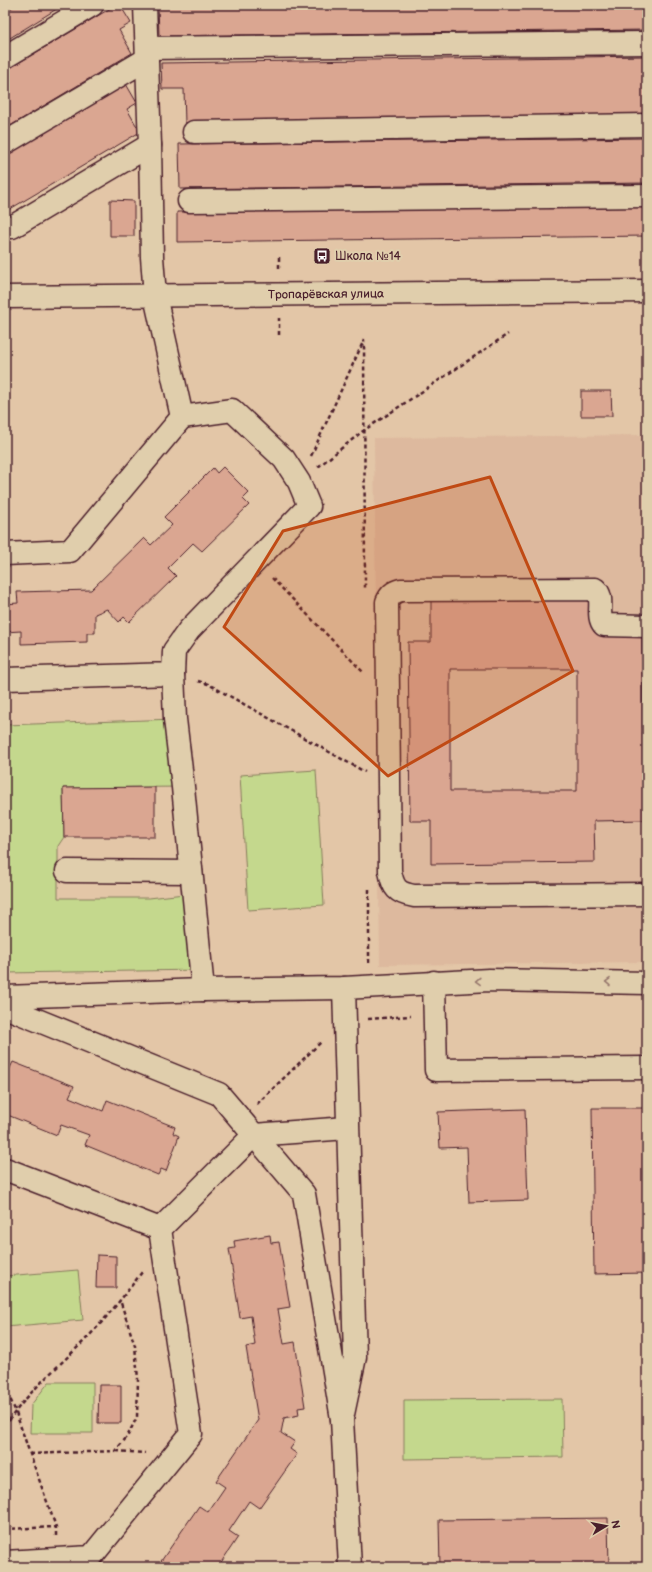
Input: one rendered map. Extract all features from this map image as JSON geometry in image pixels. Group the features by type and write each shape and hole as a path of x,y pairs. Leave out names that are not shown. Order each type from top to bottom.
{"street":[{"path":"5,57 92,5"},
{"path":"144,5 150,145 152,257 155,296 182,417"},
{"path":"5,143 147,53 647,43"},
{"path":"194,132 647,126"},
{"path":"5,227 12,227 150,145"},
{"path":"189,201 647,196"},
{"name":"Тропарёвская улица","path":"5,297 647,291"},
{"path":"5,554 70,551 182,417 232,410 284,459 299,482 309,506 189,630 174,652 173,674 175,719 203,990"},
{"path":"647,626 604,625 601,622 601,596 600,592 596,588 401,590 390,596 387,602 390,871 392,884 403,894 414,896 647,894"},
{"path":"5,679 173,674"},
{"path":"68,872 191,872"},
{"path":"5,997 203,990 348,988 489,980 647,983"},
{"path":"434,982 436,1070 647,1068"},
{"path":"342,1419 355,1357 344,1020 348,988"},
{"path":"5,1007 219,1094 304,1194 342,1419 350,1567"},
{"path":"247,1127 347,1128"},
{"path":"5,1562 58,1559 93,1562 191,1434 161,1238 247,1127"},
{"path":"5,1169 161,1238"}],"path":[{"path":"299,482 363,431 508,334"},
{"path":"299,482 364,340 363,431 365,597"},
{"path":"256,561 366,675 366,668"},
{"path":"173,674 208,684 367,773 367,766"},
{"path":"348,988 370,963 369,884"},
{"path":"247,1127 344,1020"},
{"path":"5,1427 15,1410 85,1340 120,1300 161,1238"},
{"path":"30,1454 115,1451 126,1437 137,1417 138,1379 135,1346 120,1300"},
{"path":"5,1387 15,1410 56,1527 58,1559"},
{"path":"5,1529 56,1527"}],"highlighted area":[{"path":"490,477 573,671 388,776 224,627 283,531"}],"shaded area":[{"path":"647,435 647,962 380,965 374,438"}],"green space":[{"path":"175,719 183,787 63,788 64,837 58,846 58,898 149,898 193,893 201,970 5,973 5,725"},
{"path":"316,770 324,905 248,910 240,775"},
{"path":"78,1270 83,1320 5,1327 5,1276"},
{"path":"49,1382 93,1382 93,1433 30,1433 31,1405"},
{"path":"562,1399 563,1457 404,1459 404,1400"}],"building":[{"path":"16,5 63,5 5,41 5,12"},
{"path":"116,5 120,5 131,23 119,30 132,53 5,129 5,71"},
{"path":"158,5 647,5 647,30 159,36"},
{"path":"647,56 647,117 185,123 184,89 162,89 161,63"},
{"path":"126,84 137,103 127,109 140,132 5,212 5,156"},
{"path":"647,138 647,183 180,189 179,144"},
{"path":"110,200 134,201 134,236 110,236"},
{"path":"647,207 647,236 177,242 177,212"},
{"path":"581,391 611,391 612,416 581,416"},
{"path":"223,467 249,493 243,499 249,505 202,551 193,543 168,568 176,576 129,622 124,617 119,622 107,609 95,614 95,633 87,633 87,642 21,644 21,631 5,632 5,604 18,603 17,592 91,590 144,538 151,545 172,525 164,517 213,468 217,473"},
{"path":"593,595 594,632 642,632 644,820 594,821 595,862 431,864 431,821 410,821 408,642 431,642 431,596","holes":["450,669 577,669 577,791 450,791"]},
{"path":"155,787 155,837 64,837 63,788"},
{"path":"13,1062 74,1086 69,1097 103,1111 107,1100 175,1127 173,1133 179,1136 166,1171 161,1169 158,1175 85,1145 89,1135 61,1125 57,1135 5,1114 5,1068 9,1070"},
{"path":"592,1108 646,1108 647,1273 594,1274"},
{"path":"525,1109 528,1200 469,1202 467,1147 440,1148 438,1112"},
{"path":"270,1235 271,1243 279,1242 290,1307 278,1309 284,1344 295,1342 305,1407 298,1408 299,1415 284,1418 281,1433 295,1442 290,1449 297,1454 259,1508 249,1501 229,1531 238,1537 218,1567 157,1567 199,1506 208,1512 225,1487 216,1481 258,1420 246,1347 255,1345 251,1316 240,1318 229,1249 235,1248 234,1241"},
{"path":"97,1255 116,1256 116,1288 96,1288"},
{"path":"99,1385 121,1385 121,1423 98,1423"},
{"path":"608,1518 609,1567 440,1567 439,1520"}],"place":[{"name":"Школа №14","path":"322,256"}]}
